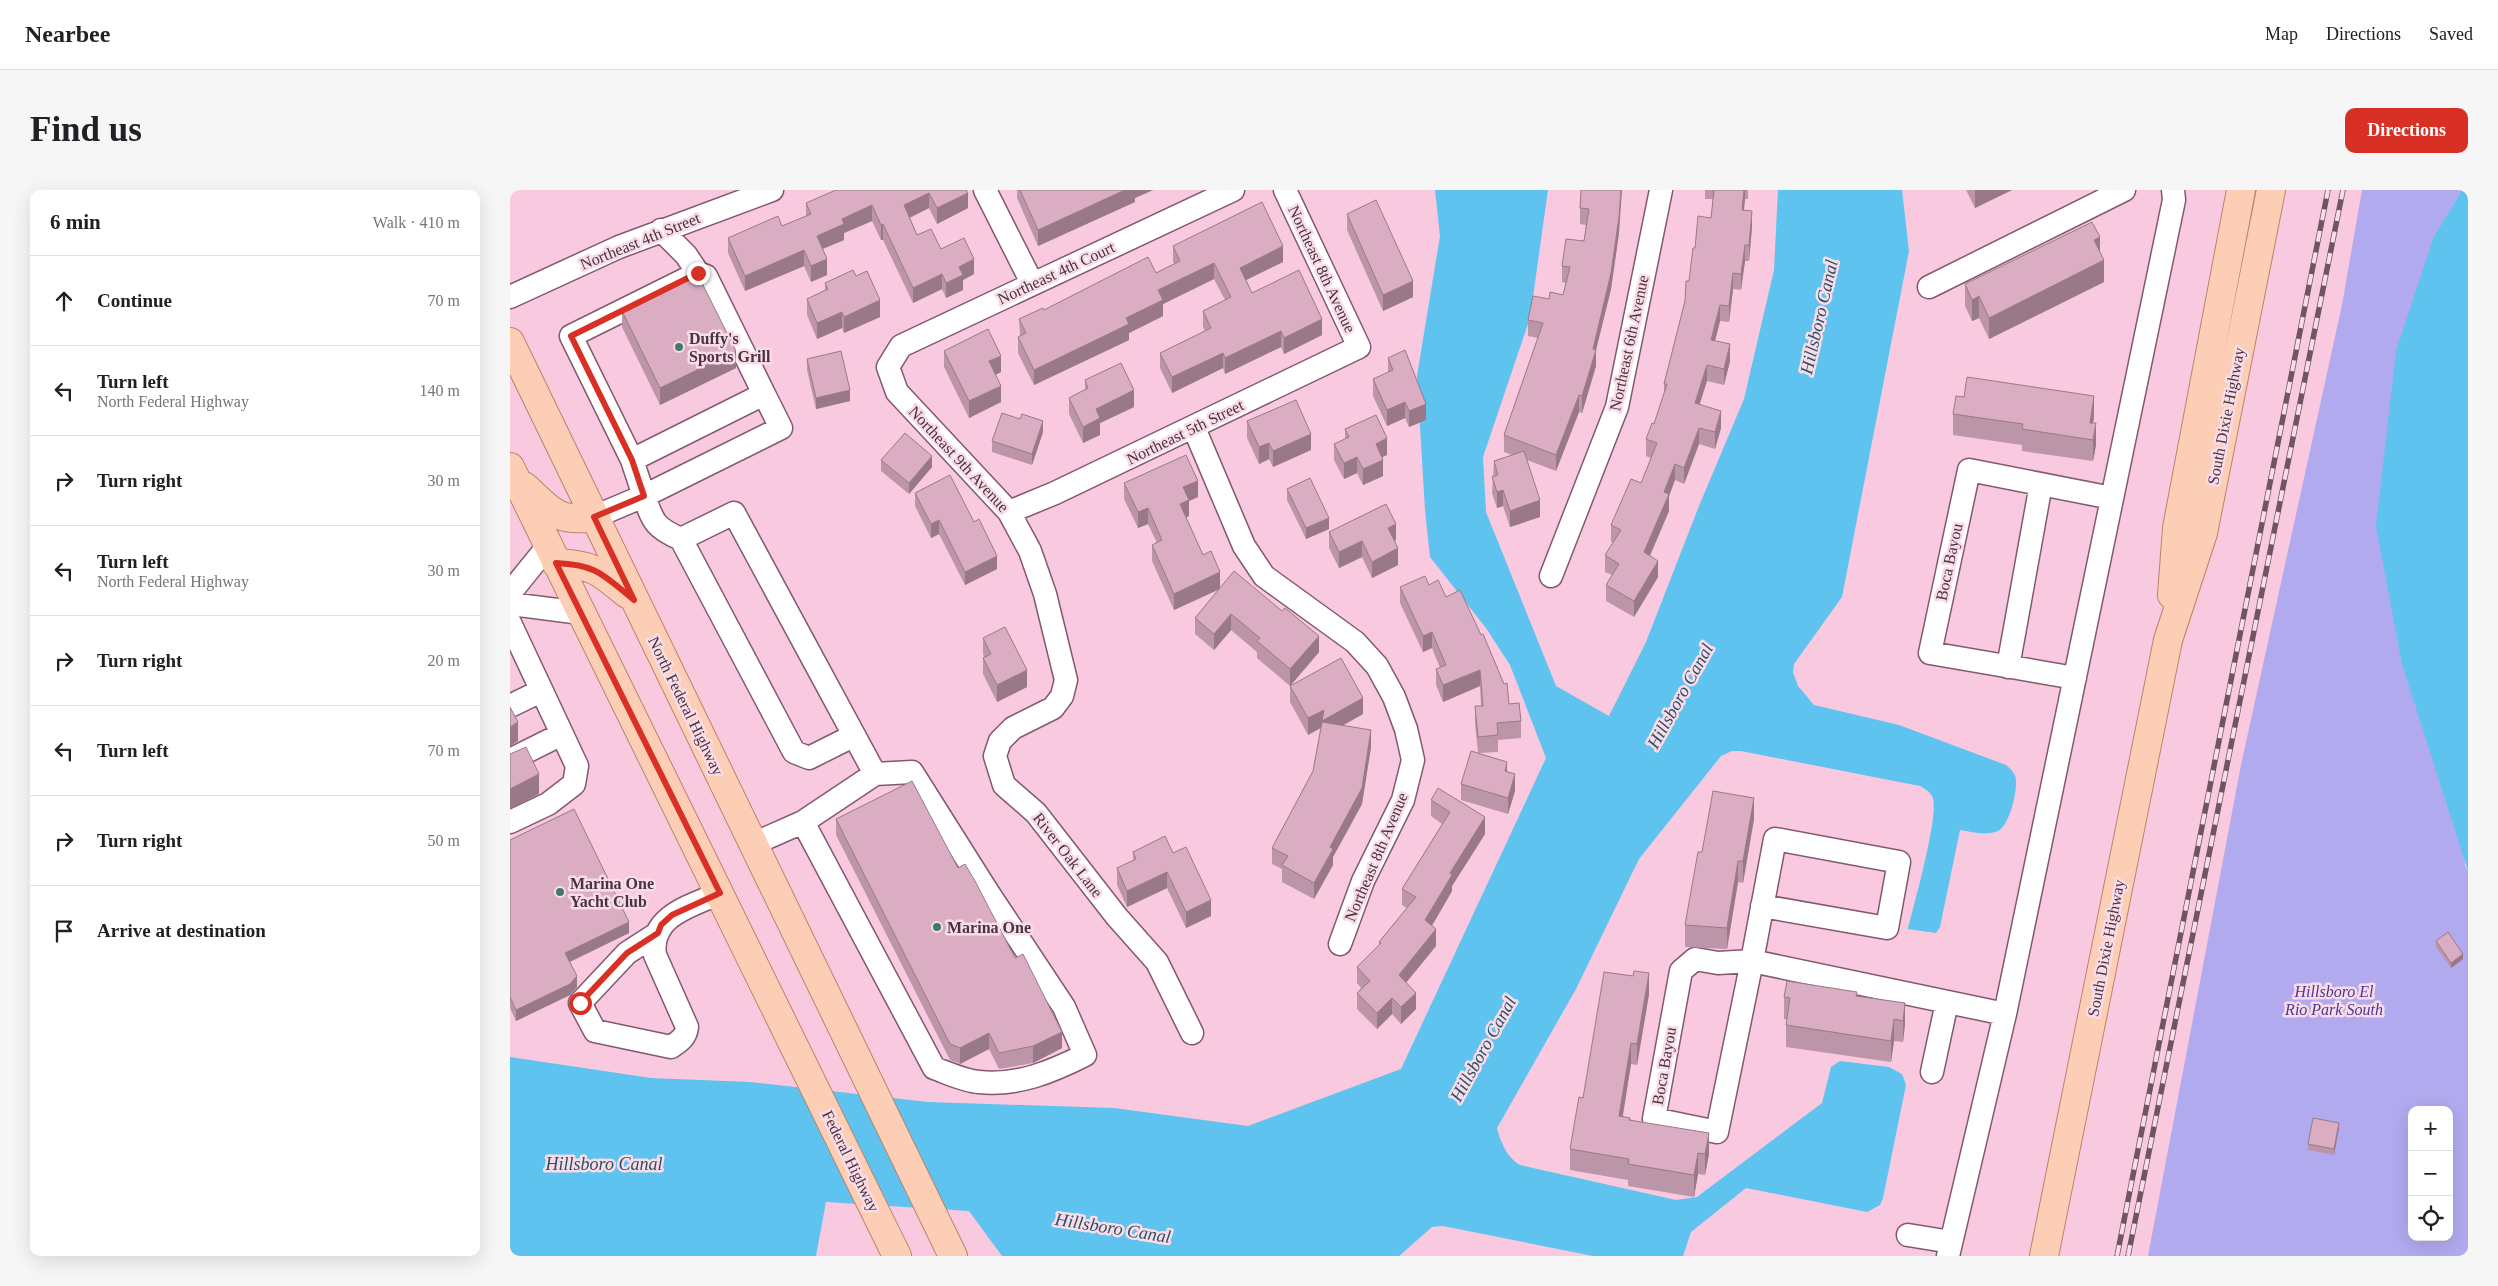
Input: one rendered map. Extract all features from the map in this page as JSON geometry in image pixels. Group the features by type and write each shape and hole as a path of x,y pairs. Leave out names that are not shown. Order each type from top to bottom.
{"main road":[{"name":"South Dixie Highway","path":"2168,640 2177,528 2241,190"},
{"name":"South Dixie Highway","path":"2044,1256 2168,640 2203,533 2271,190"},
{"name":"North Federal Highway","path":"510,342 953,1256"},
{"path":"513,473 558,516 575,520 594,517"},
{"path":"513,473 720,893"},
{"path":"552,554 577,564 597,569 634,600"},
{"name":"Federal Highway","path":"720,893 897,1256"}],"street":[{"name":"Northeast 4th Street","path":"510,297 619,247 772,190"},
{"path":"985,190 1032,284"},
{"name":"Northeast 4th Court","path":"888,368 901,346 1233,190"},
{"name":"Northeast 8th Avenue","path":"1285,190 1359,347"},
{"name":"Northeast 6th Avenue","path":"1551,576 1618,407 1661,190"},
{"path":"1929,287 2124,190"},
{"path":"1908,1235 1949,1249 2006,1014 2174,200 2173,190"},
{"path":"594,517 644,496 781,428 706,276 698,273 686,255 661,230"},
{"path":"698,273 571,336 632,460 656,524 681,539 794,752 809,758 854,736"},
{"name":"Northeast 5th Street","path":"1009,512 1055,494 1359,347"},
{"name":"Northeast 9th Avenue","path":"888,368 897,392 1009,512 1030,551 1045,594 1066,680 1062,696"},
{"path":"632,460 764,394"},
{"name":"Northeast 8th Avenue","path":"1194,428 1244,546 1264,576 1360,648 1377,666 1394,697 1406,729 1413,760 1403,800 1364,881 1340,944"},
{"name":"Boca Bayou","path":"2075,678 1930,653 1969,470 2112,498"},
{"path":"2008,666 2041,484"},
{"path":"681,539 734,513 874,774"},
{"path":"510,593 552,554"},
{"path":"510,604 581,614"},
{"path":"510,623 577,766 574,784 548,804 510,822"},
{"path":"510,706 541,691"},
{"name":"River Oak Lane","path":"1062,696 1052,708 1013,728 1000,741 995,756 1004,785 1036,813 1117,917 1157,962 1192,1033"},
{"path":"510,760 562,734"},
{"path":"753,844 804,822 874,774 912,772 988,894 1064,1007 1085,1055 1049,1073 1022,1080 978,1082 934,1068 804,822"},
{"name":"Boca Bayou","path":"1762,906 1887,928 1899,862 1775,839 1762,906 1752,961 1717,1132 1654,1119 1681,971 1695,959 1718,963 1752,961 2006,1014"},
{"path":"658,933 627,953 580,1003 595,1031 671,1047 687,1034 687,1027 655,955 653,942 658,933 661,925 672,915 720,893"},
{"path":"1932,1072 1947,1002"}],"green space":[{"name":"Hillsboro El Rio Park South","path":"2362,190 2462,190 2434,236 2465,866 2468,871 2468,1256 2148,1256 2241,765 2342,305"}],"water":[{"name":"Hillsboro Canal","path":"1435,190 1548,190 1530,318 1483,457 1486,512 1556,686 1609,716 1646,642 1699,506 1744,399 1774,270 1778,190 1902,190 1909,251 1842,597 1794,664 1793,672 1798,686 1814,705 1899,725 2006,765 2016,778 2016,786 2014,801 2006,823 1998,831 1989,833 1960,830 1940,927 1936,933 1908,929 1933,820 1934,805 1932,796 1928,792 1920,786 1741,751 1732,751 1721,756 1639,859 1576,989 1497,1128 1505,1149 1511,1158 1520,1165 1676,1200 1697,1197 1822,1103 1831,1067 1840,1061 1889,1067 1902,1074 1906,1085 1880,1205 1867,1212 1746,1188 1691,1232 1683,1256 1593,1256 1443,1226 1432,1227 1399,1256 1002,1256 969,1211 826,1202 816,1256 510,1256 510,1057 651,1078 750,1082 928,1102 1114,1108 1248,1126 1401,1069 1546,758 1510,665 1486,628 1430,557 1425,510 1417,376 1440,236"},
{"path":"2462,190 2468,190 2468,871 2402,664 2376,526 2396,351 2434,236"}],"building":[{"path":"836,190 966,190 968,193 937,208 929,193 904,205 917,235 931,229 941,249 964,238 974,259 959,267 963,275 946,283 942,274 913,288 872,205 842,219 844,224 817,236 827,259 811,266 804,250 745,276 728,238 778,216 782,226 811,214 806,203"},
{"path":"1020,190 1125,190 1038,230"},
{"path":"1581,190 1621,190 1619,217 1611,273 1593,349 1596,350 1582,396 1579,395 1556,455 1504,435 1543,323 1528,320 1533,296 1549,299 1550,292 1563,295 1570,267 1562,266 1566,239 1584,241 1589,209 1580,208"},
{"path":"1714,190 1744,190 1742,210 1752,211 1749,245 1745,245 1741,274 1733,273 1729,306 1720,305 1711,340 1730,344 1724,369 1707,365 1695,403 1721,411 1715,432 1699,428 1684,468 1675,464 1664,492 1669,494 1644,552 1658,561 1634,601 1606,585 1619,564 1605,555 1621,530 1611,525 1631,479 1641,483 1657,443 1646,439 1652,423 1654,424 1667,384 1664,384 1685,301 1686,281 1689,281 1698,216 1711,218"},
{"path":"1376,200 1413,281 1383,295 1347,214"},
{"path":"1262,202 1283,246 1240,268 1252,293 1299,270 1322,319 1284,338 1281,331 1225,358 1223,353 1172,377 1160,353 1211,328 1203,311 1231,297 1214,263 1158,290 1163,300 1126,318 1129,324 1034,370 1018,337 1026,333 1019,319 1043,308 1044,310 1148,257 1156,273 1180,261 1173,246"},
{"path":"2092,222 2100,237 2094,240 2104,260 1989,318 1979,296 1972,300 1965,284"},
{"path":"853,270 856,276 867,271 880,300 844,317 842,312 817,323 807,299 828,289 825,283"},
{"name":"Duffy's Sports Grill","path":"697,273 736,351 660,388 622,311"},
{"path":"988,329 1001,356 989,361 1001,386 969,401 944,351"},
{"path":"1405,350 1426,404 1409,411 1405,402 1387,410 1373,379 1393,370 1388,358"},
{"path":"841,351 850,390 816,398 807,359"},
{"path":"1121,363 1134,390 1096,409 1100,418 1083,427 1069,398 1088,388 1085,380"},
{"path":"1967,377 2094,396 2090,423 2096,423 2093,440 2022,429 2023,424 1953,414 1956,396 1964,397"},
{"path":"1296,400 1311,434 1273,451 1269,443 1259,447 1247,421"},
{"path":"1002,413 1020,419 1022,414 1043,421 1032,454 992,441"},
{"path":"1376,415 1387,438 1376,444 1383,460 1363,469 1357,457 1344,463 1334,444 1349,437 1345,429"},
{"path":"905,433 932,456 909,483 881,460"},
{"path":"1524,451 1540,500 1510,511 1503,490 1497,492 1492,477 1498,475 1494,461"},
{"path":"1186,455 1198,481 1183,487 1189,500 1180,504 1203,555 1211,551 1220,572 1174,594 1152,545 1162,540 1148,508 1138,512 1124,483"},
{"path":"950,475 974,522 979,519 997,556 965,572 939,520 931,524 915,493"},
{"path":"1310,478 1329,518 1306,528 1287,489"},
{"path":"1386,504 1396,524 1388,528 1398,548 1372,562 1362,541 1339,552 1329,532"},
{"path":"1234,571 1282,611 1285,608 1319,636 1290,669 1257,641 1260,638 1231,614 1214,634 1195,618"},
{"path":"1425,576 1429,585 1438,580 1446,597 1460,590 1481,635 1483,634 1504,684 1507,683 1509,704 1519,703 1521,721 1497,723 1498,735 1478,737 1475,706 1483,706 1480,670 1443,685 1436,669 1446,665 1432,632 1423,636 1400,587"},
{"path":"1005,627 1027,670 997,685 983,658 991,654 983,638"},
{"path":"1341,658 1363,698 1322,721 1324,710 1308,718 1290,686"},
{"path":"510,707 518,722 510,727"},
{"path":"1322,722 1371,730 1362,788 1330,847 1333,849 1314,883 1282,865 1288,856 1272,848 1313,771"},
{"path":"526,747 539,774 510,789 510,754"},
{"path":"1471,751 1507,762 1505,771 1515,774 1508,798 1461,784"},
{"name":"Marina One","path":"912,781 958,868 965,864 975,881 1015,958 1023,954 1062,1032 1033,1046 999,1053 989,1033 960,1048 950,1044 836,819"},
{"path":"1438,788 1485,817 1450,873 1452,875 1425,920 1436,929 1399,975 1416,993 1401,1007 1392,998 1377,1013 1357,993 1370,981 1357,967 1381,943 1379,942 1416,897 1402,889 1450,812 1431,800"},
{"path":"1713,791 1754,798 1743,861 1738,861 1727,928 1685,925 1698,852 1702,852"},
{"name":"Marina One Yacht Club","path":"574,809 629,922 565,953 577,976 570,984 516,1010 510,997 510,840"},
{"path":"1165,836 1173,853 1186,847 1211,900 1186,912 1167,872 1127,891 1117,868 1136,859 1133,852"},
{"path":"2448,932 2463,954 2451,963 2436,941"},
{"path":"1634,971 1649,973 1637,1044 1631,1043 1619,1116 1630,1118 1629,1120 1709,1133 1705,1154 1698,1153 1694,1175 1628,1164 1629,1159 1570,1149 1579,1097 1583,1098 1604,972 1633,976"},
{"path":"1787,981 1857,992 1856,996 1905,1003 1903,1021 1894,1019 1891,1041 1786,1025 1790,998 1784,997"},
{"path":"2313,1118 2339,1123 2334,1149 2308,1144"}],"railway":[{"path":"2117,1256 2328,190"},
{"path":"2128,1256 2343,190"}],"place":[{"name":"Duffy's Sports Grill","path":"679,347"},
{"name":"Marina One Yacht Club","path":"560,892"},
{"name":"Marina One","path":"937,927"}],"route":[{"path":"580,1003 627,953 658,933 661,925 672,915 720,893 556,563 577,564 597,569 634,600 594,517 644,496 632,460 571,336 698,273"}]}
